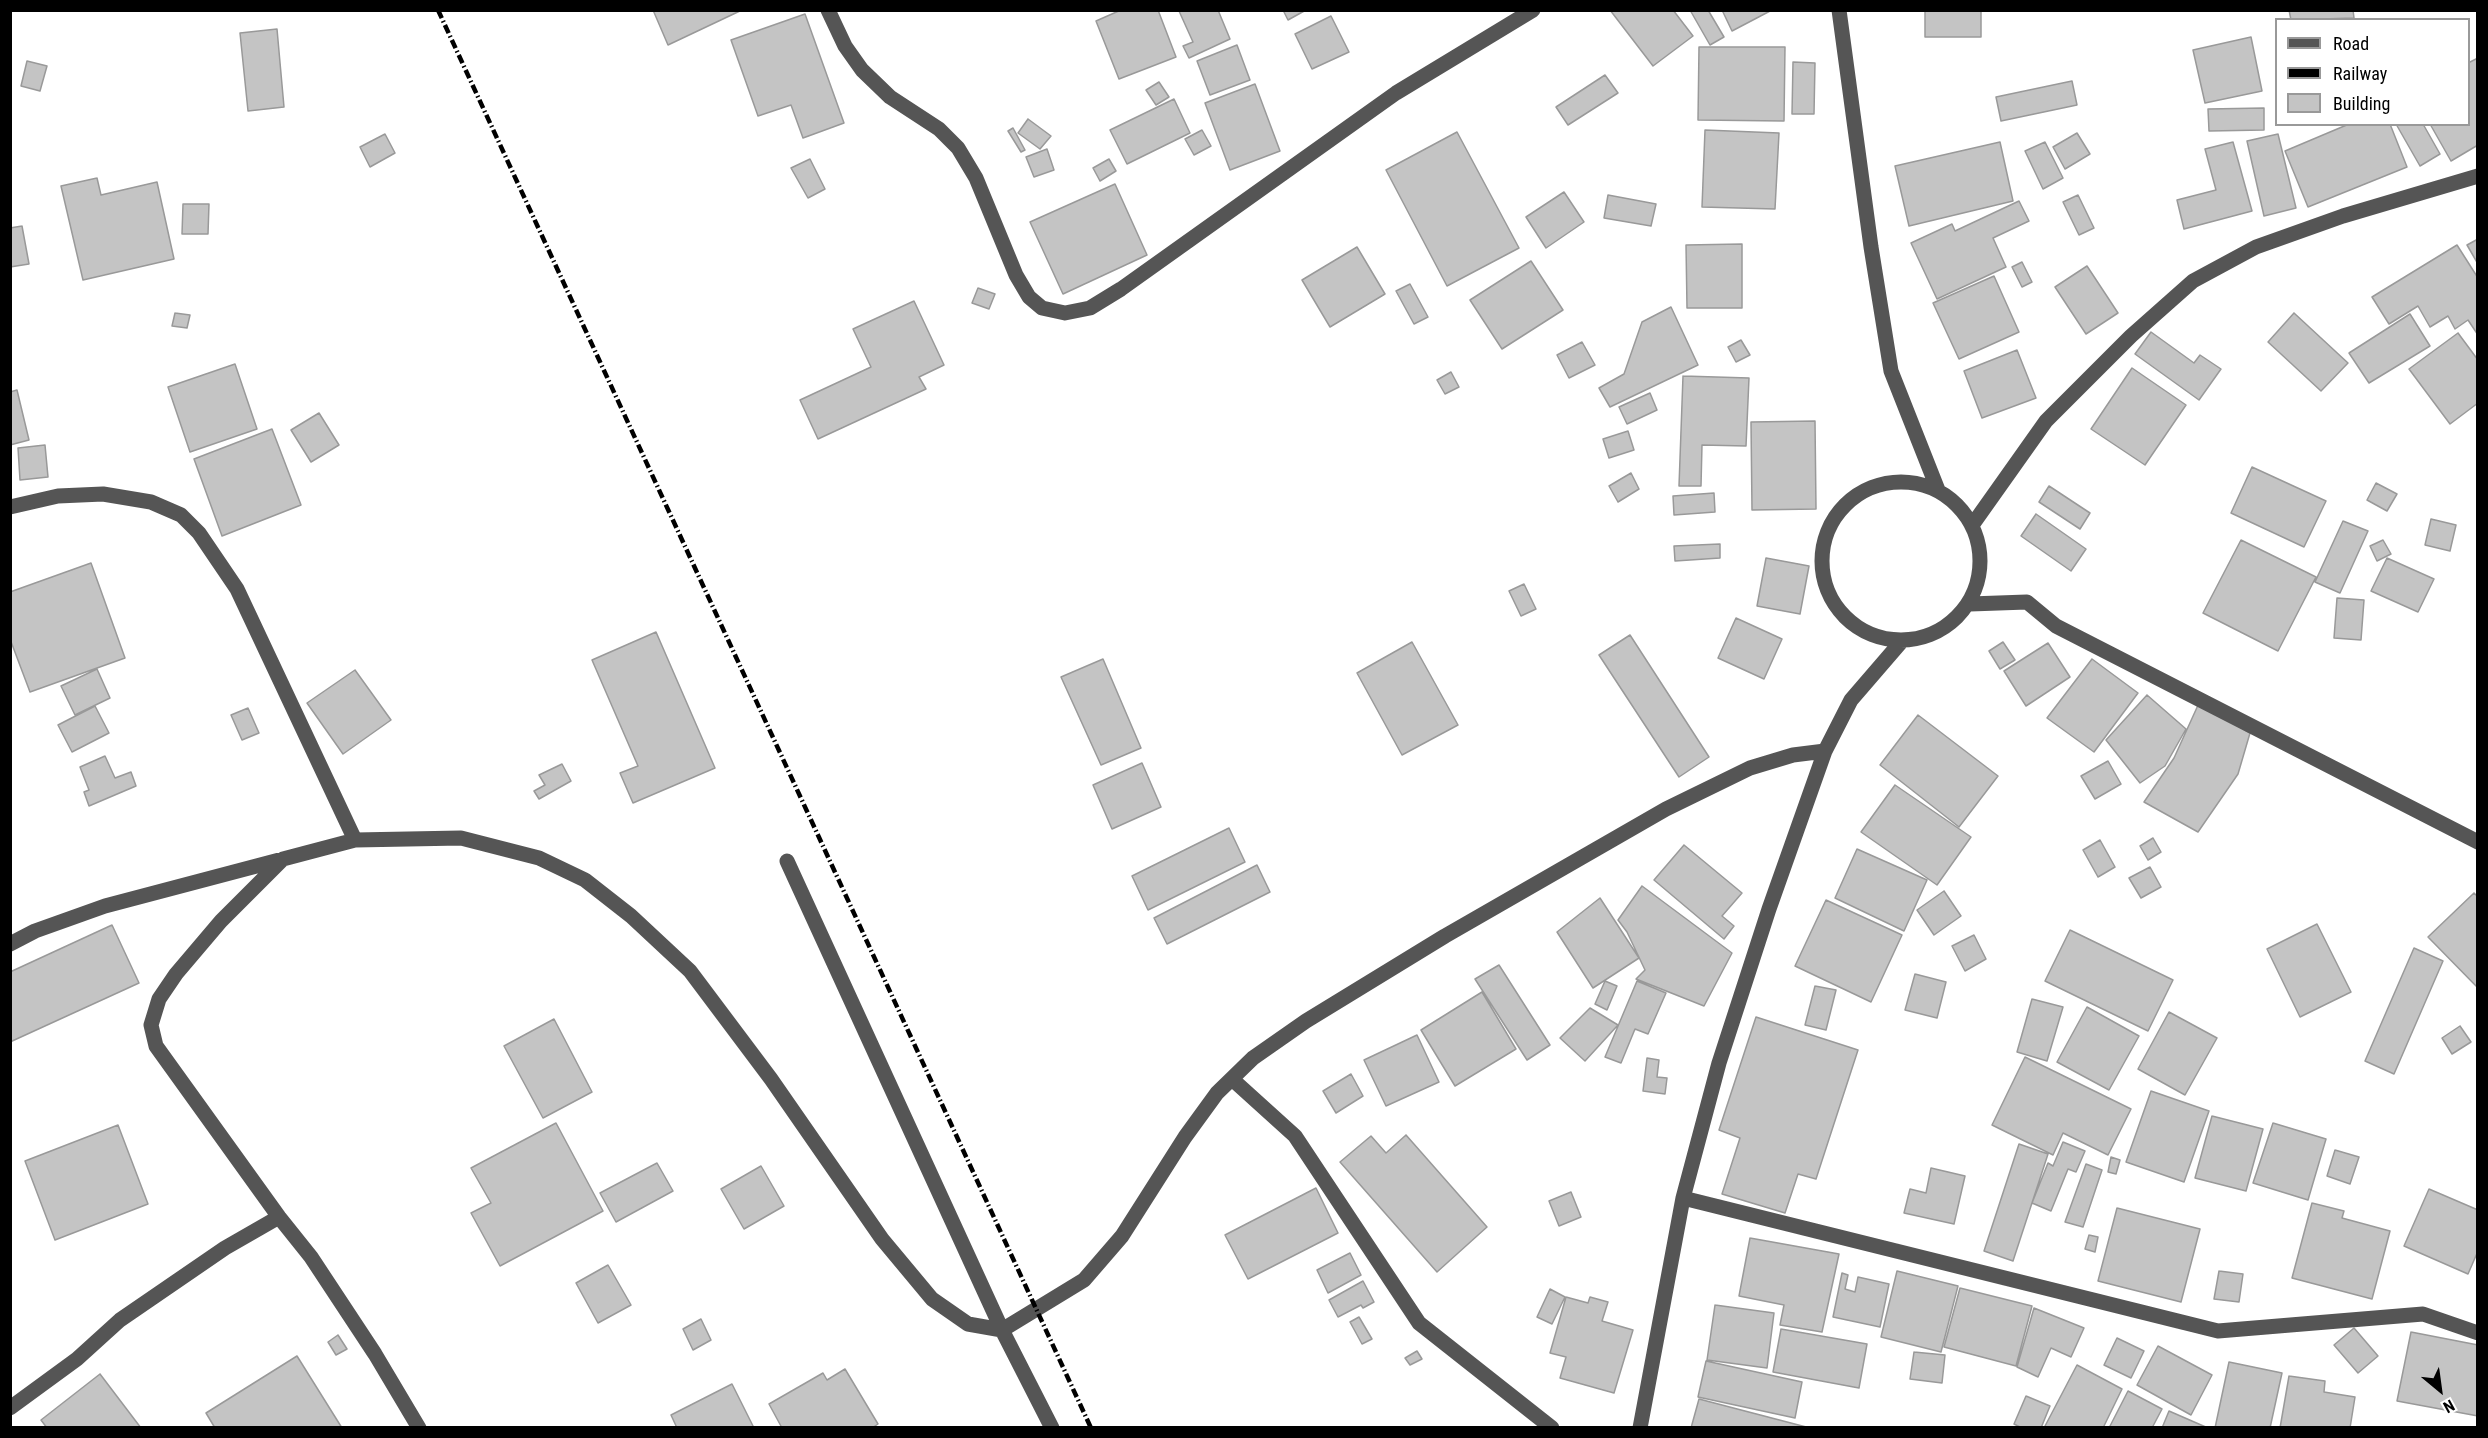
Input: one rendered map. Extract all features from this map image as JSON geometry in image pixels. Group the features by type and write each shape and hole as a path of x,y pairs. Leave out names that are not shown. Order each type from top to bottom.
{"street":[{"path":"828,10 845,46 862,70 890,97 939,129 958,148 976,178 1016,275 1029,297 1042,308 1065,313 1090,308 1120,290 1396,93 1533,10"},
{"path":"1839,10 1871,247 1891,371 1938,490"},
{"path":"1972,524 2046,421 2131,336 2193,281 2256,247 2343,216 2478,176"},
{"path":"1913,483 1938,490 1960,507 1972,524 1981,543 1980,579 1970,604 1928,637 1901,642 1870,636 1844,618 1828,596 1821,568 1824,540 1837,514 1857,495 1884,484 1913,483"},
{"path":"10,507 58,496 103,494 151,502 181,515 199,533 237,589 354,840"},
{"path":"1970,604 2027,602 2056,626 2478,842"},
{"path":"1640,1428 1683,1198 1719,1063 1769,909 1826,751 1851,700 1901,642"},
{"path":"10,944 35,932 105,906 354,840 462,838 539,858 585,880 630,916 690,971 771,1078 882,1239 932,1299 968,1324 1002,1330 1084,1280 1122,1236 1185,1137 1217,1093 1253,1058 1306,1021 1445,936 1666,809 1750,768 1793,755 1826,751"},
{"path":"286,857 220,921 176,974 159,999 151,1025 156,1046 279,1217 311,1257 375,1354 419,1428"},
{"path":"787,861 1002,1330 1052,1428"},
{"path":"1232,1079 1295,1136 1419,1323 1552,1428"},
{"path":"1683,1198 2218,1331 2423,1314 2478,1333"},
{"path":"10,1408 77,1359 120,1320 225,1248 279,1217"}],"building":[{"path":"653,10 742,10 668,45"},
{"path":"1121,10 1158,10 1176,57 1119,79 1096,21"},
{"path":"1218,10 1230,39 1189,58 1183,46 1193,42 1179,11"},
{"path":"1283,10 1306,10 1288,20"},
{"path":"1610,10 1673,10 1693,36 1653,66"},
{"path":"1690,10 1708,10 1724,37 1710,45"},
{"path":"1722,10 1772,10 1732,31"},
{"path":"1925,10 1981,10 1981,37 1925,37"},
{"path":"2289,10 2353,10 2354,18 2291,18"},
{"path":"805,14 844,123 803,138 791,105 758,116 731,40"},
{"path":"1331,16 1349,52 1312,69 1295,34"},
{"path":"277,29 284,107 248,111 240,33"},
{"path":"2251,37 2262,91 2205,103 2193,50"},
{"path":"1237,45 1250,80 1210,95 1197,61"},
{"path":"1699,47 1785,47 1784,121 1698,120"},
{"path":"2478,58 2478,145 2451,161 2431,126 2470,126 2470,62"},
{"path":"27,61 47,66 40,91 21,86"},
{"path":"1793,62 1815,63 1814,114 1792,114"},
{"path":"1605,75 1618,93 1568,125 1556,107"},
{"path":"2072,81 2077,105 2001,121 1996,97"},
{"path":"1159,82 1169,97 1156,105 1146,90"},
{"path":"1255,84 1280,151 1230,170 1205,103"},
{"path":"1174,99 1190,133 1127,164 1110,130"},
{"path":"2264,108 2264,130 2209,131 2208,109"},
{"path":"1028,119 1051,136 1040,149 1018,133"},
{"path":"2344,126 2391,126 2407,167 2308,207 2285,151"},
{"path":"2397,126 2424,126 2440,154 2420,166"},
{"path":"1013,128 1025,150 1021,152 1008,131"},
{"path":"1202,130 1211,146 1194,155 1185,139"},
{"path":"1705,130 1779,133 1775,209 1702,207"},
{"path":"1457,132 1519,248 1447,286 1386,170"},
{"path":"2077,133 2090,154 2065,169 2053,147"},
{"path":"385,134 395,153 370,167 360,147"},
{"path":"2278,134 2296,208 2264,216 2247,141"},
{"path":"2000,142 2013,201 1909,226 1895,166"},
{"path":"2045,142 2063,178 2043,189 2025,151"},
{"path":"2233,142 2252,211 2184,229 2177,200 2216,190 2205,149"},
{"path":"1047,149 1054,170 1034,177 1026,157"},
{"path":"810,159 825,189 808,198 791,168"},
{"path":"1109,159 1116,171 1100,181 1093,168"},
{"path":"97,178 101,195 157,182 174,259 83,280 61,186"},
{"path":"1115,184 1147,255 1063,294 1030,222"},
{"path":"1564,192 1584,222 1546,248 1526,217"},
{"path":"1608,195 1656,204 1651,226 1604,218"},
{"path":"2078,195 2094,228 2079,235 2063,202"},
{"path":"2019,201 2029,221 1993,238 2006,267 1937,299 1911,243 1952,224 1955,231"},
{"path":"183,204 209,204 208,234 182,234"},
{"path":"22,226 29,264 10,267 10,228"},
{"path":"2478,239 2478,264 2467,245"},
{"path":"1742,244 1742,308 1687,308 1686,245"},
{"path":"2457,245 2478,278 2478,335 2468,320 2455,329 2448,316 2430,327 2418,306 2389,324 2372,297"},
{"path":"1357,247 1385,294 1330,327 1302,280"},
{"path":"1531,261 1563,310 1502,349 1470,300"},
{"path":"2022,262 2032,282 2022,287 2012,267"},
{"path":"2087,266 2118,313 2086,334 2055,287"},
{"path":"1994,276 2019,332 1959,359 1933,303"},
{"path":"1410,284 1428,317 1414,324 1396,291"},
{"path":"978,288 995,294 989,309 972,303"},
{"path":"914,301 944,365 919,377 926,389 818,439 800,400 871,367 853,329"},
{"path":"1671,307 1698,365 1610,407 1599,388 1624,374 1642,322"},
{"path":"175,313 190,315 187,328 172,326"},
{"path":"2294,313 2348,363 2321,391 2268,342"},
{"path":"2410,314 2430,346 2369,383 2349,353"},
{"path":"2151,332 2194,363 2200,355 2221,369 2199,400 2135,354"},
{"path":"2458,333 2478,360 2478,403 2450,424 2409,369"},
{"path":"1741,340 1750,355 1736,362 1728,347"},
{"path":"1582,342 1595,365 1569,378 1557,355"},
{"path":"2017,350 2036,398 1982,418 1964,371"},
{"path":"235,364 257,429 190,452 168,387"},
{"path":"2132,368 2186,405 2145,465 2091,429"},
{"path":"1451,372 1459,387 1445,394 1437,380"},
{"path":"1683,376 1749,378 1746,446 1702,445 1701,486 1679,486"},
{"path":"17,390 29,440 10,445 10,392"},
{"path":"1650,393 1657,410 1627,424 1619,407"},
{"path":"319,413 339,445 311,462 291,430"},
{"path":"1815,421 1816,509 1752,510 1751,422"},
{"path":"272,429 301,505 222,536 194,459"},
{"path":"1628,431 1634,450 1609,458 1603,439"},
{"path":"45,445 48,477 20,480 18,448"},
{"path":"2252,467 2326,501 2304,547 2231,513"},
{"path":"1631,473 1639,489 1618,502 1609,486"},
{"path":"2376,483 2397,494 2387,511 2367,500"},
{"path":"2049,486 2090,513 2080,529 2039,502"},
{"path":"1714,493 1715,512 1674,515 1673,496"},
{"path":"2036,514 2086,549 2071,571 2021,536"},
{"path":"2431,519 2456,525 2450,551 2425,545"},
{"path":"2343,521 2368,531 2340,593 2315,582"},
{"path":"2241,540 2316,577 2278,651 2203,613"},
{"path":"2383,540 2391,554 2377,561 2370,546"},
{"path":"1720,544 1720,558 1675,561 1674,546"},
{"path":"1766,558 1809,566 1800,614 1757,606"},
{"path":"2387,558 2434,579 2418,612 2371,591"},
{"path":"91,563 125,658 30,692 10,639 10,592"},
{"path":"1524,584 1536,609 1521,616 1509,591"},
{"path":"2337,598 2364,600 2361,640 2334,638"},
{"path":"1736,618 1782,639 1764,679 1718,658"},
{"path":"656,632 715,768 633,803 620,773 638,766 592,660"},
{"path":"1630,635 1709,757 1679,777 1599,655"},
{"path":"1412,642 1458,725 1402,755 1357,673"},
{"path":"2003,642 2015,660 2000,669 1989,651"},
{"path":"2048,643 2070,677 2026,706 2004,671"},
{"path":"1103,659 1141,748 1101,765 1061,677"},
{"path":"2092,659 2138,693 2094,752 2047,718"},
{"path":"97,669 110,698 75,715 61,686"},
{"path":"355,670 391,720 343,754 307,703"},
{"path":"2147,695 2186,729 2165,766 2140,783 2106,740"},
{"path":"2199,703 2250,733 2238,774 2198,832 2144,802 2174,758"},
{"path":"95,706 109,733 72,752 58,725"},
{"path":"248,708 259,733 242,740 231,715"},
{"path":"1918,715 1998,776 1959,827 1880,765"},
{"path":"105,756 115,778 131,772 136,786 89,806 84,792 89,790 80,767"},
{"path":"2108,761 2121,784 2095,799 2081,776"},
{"path":"1142,763 1161,807 1112,829 1093,785"},
{"path":"562,764 571,781 539,799 534,791 545,785 539,775"},
{"path":"1895,785 1971,837 1937,885 1861,832"},
{"path":"1229,828 1245,862 1148,910 1132,876"},
{"path":"2153,838 2161,852 2148,860 2140,846"},
{"path":"2100,840 2115,867 2098,877 2083,850"},
{"path":"1684,845 1742,893 1722,916 1734,926 1724,939 1654,880"},
{"path":"1857,849 1927,880 1904,931 1835,898"},
{"path":"1257,865 1270,892 1167,944 1154,918"},
{"path":"2150,867 2161,887 2141,898 2129,878"},
{"path":"1642,886 1732,953 1704,1006 1636,979 1645,970 1627,932 1618,920"},
{"path":"1944,891 1961,916 1934,935 1917,910"},
{"path":"2474,893 2478,897 2478,988 2428,937"},
{"path":"1600,898 1639,958 1593,988 1557,932"},
{"path":"1826,900 1902,935 1871,1002 1795,966"},
{"path":"2317,924 2351,992 2300,1017 2267,949"},
{"path":"112,925 139,983 10,1042 10,972"},
{"path":"2070,930 2173,980 2148,1031 2045,981"},
{"path":"1974,935 1986,959 1965,971 1952,946"},
{"path":"2414,948 2443,961 2394,1074 2365,1061"},
{"path":"1499,965 1550,1045 1527,1060 1475,979"},
{"path":"1915,974 1946,982 1937,1018 1905,1010"},
{"path":"1605,981 1617,986 1607,1010 1595,1004"},
{"path":"1637,981 1666,993 1648,1034 1635,1029 1621,1063 1605,1057"},
{"path":"1815,986 1836,990 1826,1030 1805,1025"},
{"path":"1482,992 1516,1049 1455,1086 1421,1030"},
{"path":"2032,999 2063,1007 2047,1061 2017,1052"},
{"path":"2087,1007 2139,1036 2109,1090 2057,1062"},
{"path":"1590,1008 1618,1025 1585,1061 1560,1038"},
{"path":"2169,1012 2217,1038 2185,1095 2138,1069"},
{"path":"1756,1017 1858,1050 1816,1179 1798,1174 1785,1213 1722,1194 1740,1138 1719,1130"},
{"path":"554,1019 592,1092 543,1118 504,1046"},
{"path":"2460,1026 2471,1042 2452,1054 2442,1038"},
{"path":"1417,1035 1439,1082 1386,1106 1364,1060"},
{"path":"2025,1057 2131,1109 2108,1155 2063,1133 2053,1155 1992,1125"},
{"path":"1647,1058 1659,1060 1657,1077 1667,1078 1665,1094 1643,1091"},
{"path":"1351,1074 1363,1096 1336,1113 1323,1091"},
{"path":"2151,1091 2209,1111 2184,1182 2126,1162"},
{"path":"2212,1116 2263,1129 2246,1191 2195,1178"},
{"path":"556,1123 603,1211 500,1266 471,1213 491,1203 471,1168"},
{"path":"2273,1123 2326,1139 2308,1200 2253,1183"},
{"path":"118,1125 148,1204 55,1240 25,1161"},
{"path":"1406,1135 1487,1227 1437,1272 1340,1162 1371,1136 1386,1153"},
{"path":"2063,1142 2085,1151 2076,1172 2068,1169 2051,1211 2032,1203 2048,1163 2053,1166"},
{"path":"2019,1144 2048,1154 2013,1261 1984,1251"},
{"path":"2335,1150 2359,1157 2350,1184 2327,1176"},
{"path":"2111,1157 2120,1160 2116,1174 2108,1172"},
{"path":"657,1163 673,1191 616,1222 600,1193"},
{"path":"2086,1164 2102,1170 2083,1227 2065,1222"},
{"path":"761,1166 784,1206 744,1229 721,1189"},
{"path":"1931,1168 1965,1176 1954,1224 1904,1213 1910,1189 1926,1193"},
{"path":"1316,1188 1338,1233 1248,1279 1225,1235"},
{"path":"2429,1189 2478,1210 2478,1251 2468,1274 2404,1246"},
{"path":"1571,1192 1581,1217 1559,1226 1549,1201"},
{"path":"2312,1203 2344,1211 2342,1218 2390,1231 2372,1299 2292,1278"},
{"path":"2117,1208 2200,1229 2181,1302 2098,1281"},
{"path":"2089,1235 2098,1237 2095,1252 2085,1249"},
{"path":"1750,1238 1839,1254 1822,1332 1780,1325 1784,1305 1739,1296"},
{"path":"1350,1253 1361,1275 1328,1293 1317,1270"},
{"path":"608,1265 631,1305 598,1323 576,1283"},
{"path":"1897,1271 1958,1286 1941,1352 1881,1337"},
{"path":"2219,1271 2243,1274 2239,1302 2214,1299"},
{"path":"1842,1273 1848,1275 1845,1289 1855,1292 1858,1277 1889,1284 1880,1327 1833,1317"},
{"path":"1363,1281 1374,1302 1363,1308 1361,1305 1338,1317 1329,1300"},
{"path":"1960,1288 2032,1306 2016,1366 1944,1347"},
{"path":"1550,1289 1565,1297 1552,1324 1537,1317"},
{"path":"1566,1297 1588,1303 1590,1297 1608,1302 1602,1321 1633,1330 1614,1393 1560,1378 1566,1357 1550,1353"},
{"path":"1715,1305 1774,1313 1767,1368 1707,1360"},
{"path":"2034,1308 2084,1328 2071,1357 2051,1348 2038,1377 2017,1367"},
{"path":"1359,1317 1372,1339 1362,1344 1350,1322"},
{"path":"701,1319 711,1340 693,1350 683,1329"},
{"path":"2354,1328 2378,1356 2358,1373 2334,1345"},
{"path":"1781,1329 1867,1344 1859,1388 1773,1372"},
{"path":"2411,1332 2478,1345 2478,1416 2397,1401"},
{"path":"338,1335 347,1349 336,1355 328,1342"},
{"path":"2117,1338 2144,1351 2131,1378 2104,1365"},
{"path":"2158,1346 2212,1375 2191,1415 2137,1385"},
{"path":"1417,1351 1422,1359 1410,1365 1405,1358"},
{"path":"1914,1352 1945,1355 1942,1383 1910,1379"},
{"path":"297,1356 342,1428 215,1428 206,1413"},
{"path":"1706,1361 1802,1382 1795,1418 1698,1397"},
{"path":"2229,1362 2282,1373 2270,1428 2215,1428"},
{"path":"2077,1365 2122,1389 2103,1428 2044,1428"},
{"path":"845,1369 878,1424 872,1428 782,1428 769,1404 823,1373 827,1380"},
{"path":"100,1374 141,1428 47,1428 41,1420"},
{"path":"2289,1376 2325,1381 2324,1392 2355,1397 2350,1428 2280,1428"},
{"path":"732,1384 754,1428 677,1428 671,1415"},
{"path":"2128,1391 2162,1409 2152,1428 2109,1428"},
{"path":"2026,1396 2050,1406 2041,1428 2022,1428 2014,1424"},
{"path":"1699,1399 1810,1428 1691,1428"},
{"path":"2169,1411 2208,1428 2162,1428"}],"railway":[{"path":"438,10 1091,1428"}]}
